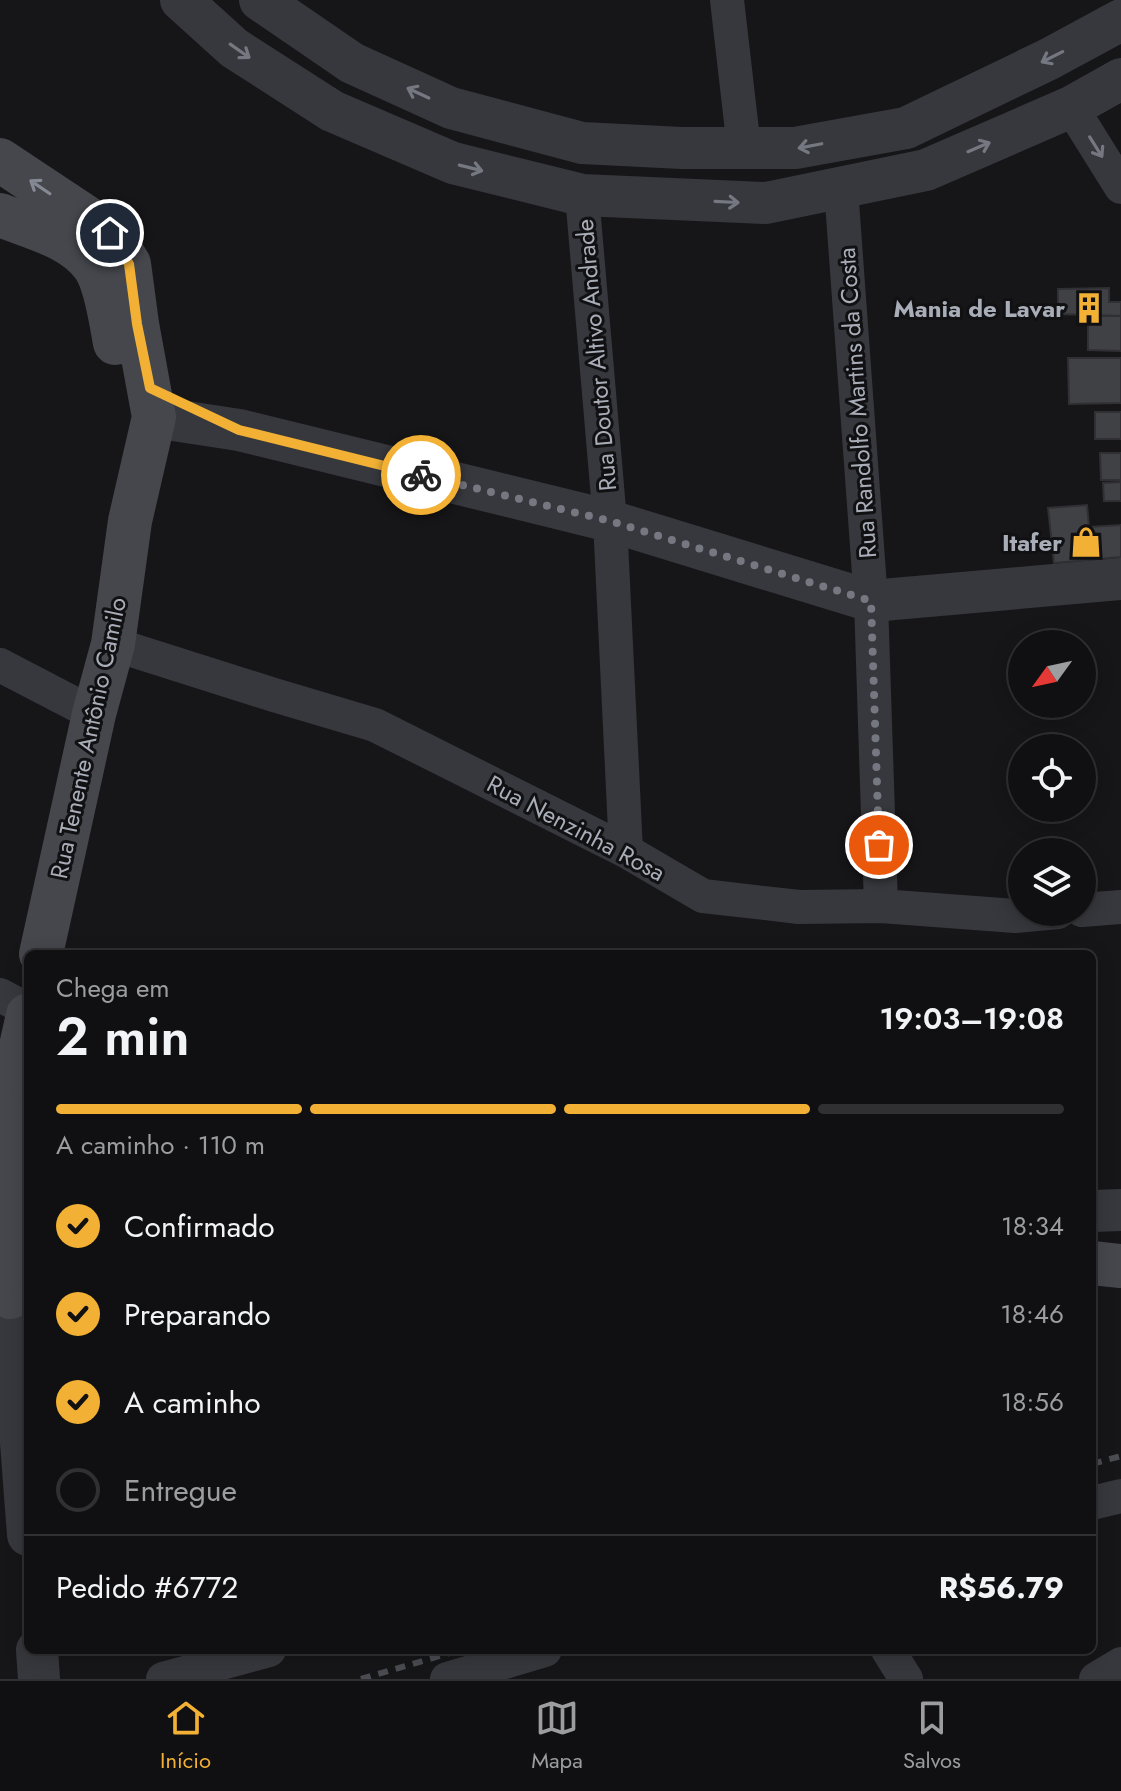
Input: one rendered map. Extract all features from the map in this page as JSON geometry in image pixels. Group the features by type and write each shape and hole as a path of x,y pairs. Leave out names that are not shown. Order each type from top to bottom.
{"main road":[{"path":"0,160 110,233 129,264 143,402"},
{"path":"0,215 68,242 94,266 143,402"},
{"name":"Rua Tenente Antônio Camilo","path":"42,950 94,714 113,644 143,402"},
{"path":"15,1285 6,1114 24,1031"},
{"path":"1096,1263 1121,1266"}],"street":[{"path":"181,0 234,48 332,111 453,163 582,195 766,203 926,170 1071,107 1121,79"},
{"path":"260,0 352,63 451,108 582,143 682,148 795,148 906,128 1049,59 1121,20"},
{"path":"727,0 744,148"},
{"path":"1071,107 1121,187"},
{"name":"Rua Randolfo Martins da Costa","path":"841,188 871,601 881,906"},
{"name":"Rua Doutor Altivo Andrade","path":"582,195 610,521 626,851"},
{"path":"143,402 239,430 610,521 871,601 1121,579"},
{"name":"Rua Nenzinha Rosa","path":"113,644 375,725 626,851 703,896 799,907 881,906 1008,915"},
{"path":"0,665 94,714"},
{"path":"1096,909 1121,907"},
{"path":"0,995 24,1010"},
{"path":"1096,1211 1121,1210"},
{"path":"15,1285 24,1458"},
{"path":"1096,1502 1121,1496"},
{"path":"37,1654 39,1679"},
{"path":"163,1679 254,1654"},
{"path":"447,1679 531,1654"},
{"path":"890,1654 906,1679"},
{"path":"1096,1679 1121,1664"}],"building":[{"name":"Mania de Lavar","path":"1109,288 1109,302 1121,302 1121,316 1058,314 1058,289"},
{"path":"1088,316 1121,316 1121,351 1088,350"},
{"path":"1068,358 1121,358 1121,403 1069,404"},
{"path":"1095,412 1121,412 1121,439 1095,439"},
{"path":"1100,453 1121,453 1121,480 1101,480"},
{"path":"1121,482 1121,501 1104,501 1103,483"},
{"name":"Itafer","path":"1087,505 1089,527 1121,525 1121,557 1054,563 1048,508"}],"railway":[{"path":"1096,1463 1121,1456"},
{"path":"361,1679 446,1654"}],"way so far":[{"path":"421,475 610,521 871,601 879,845"}],"place":[{"name":"Mania de Lavar","path":"1089,308"},
{"name":"Itafer","path":"1086,542"}],"route":[{"path":"110,233 129,264 150,388 239,430 421,475"}]}
